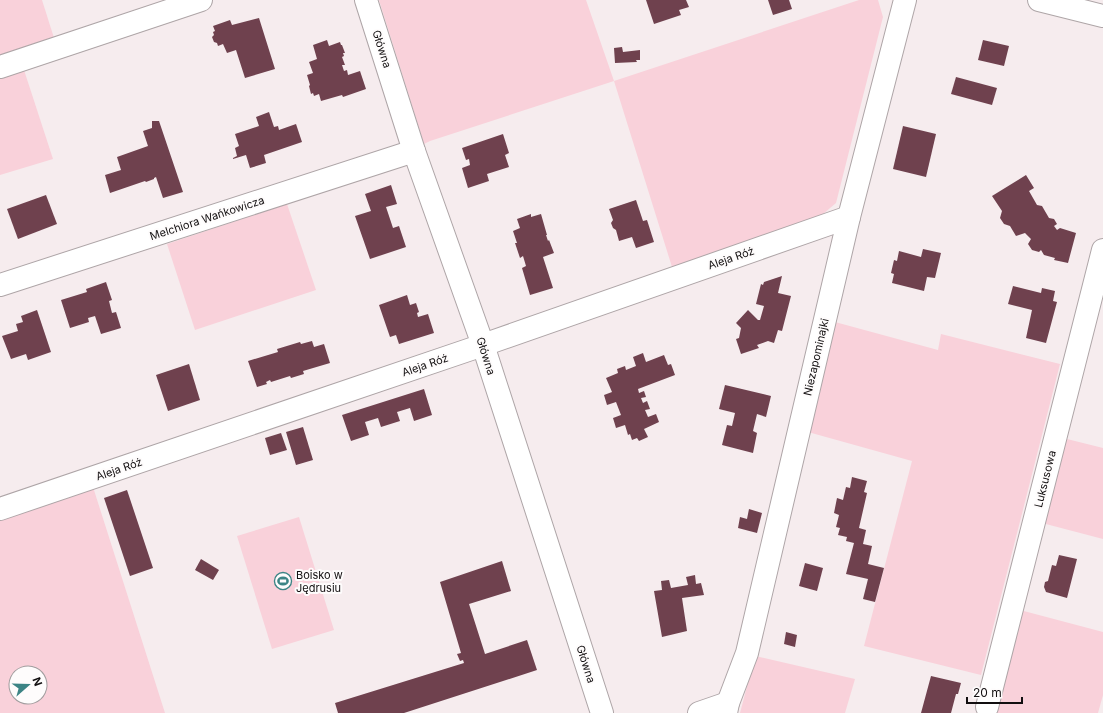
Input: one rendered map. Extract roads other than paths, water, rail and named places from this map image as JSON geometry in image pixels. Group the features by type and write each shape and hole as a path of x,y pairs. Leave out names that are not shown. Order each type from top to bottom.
{"street":[{"path":"0,67 201,0"},
{"name":"Główna","path":"366,0 414,151 483,345 602,713"},
{"name":"Niezapominajki","path":"727,708 746,653 849,216 905,0"},
{"path":"1039,0 1103,16"},
{"name":"Melchiora Wańkowicza","path":"0,284 414,151"},
{"name":"Aleja Róż","path":"0,509 483,345 849,216"},
{"name":"Luksusowa","path":"987,707 1103,250"},
{"path":"699,713 727,708"}],"place":[{"name":"Boisko w Jędrusiu","path":"283,581"}]}
